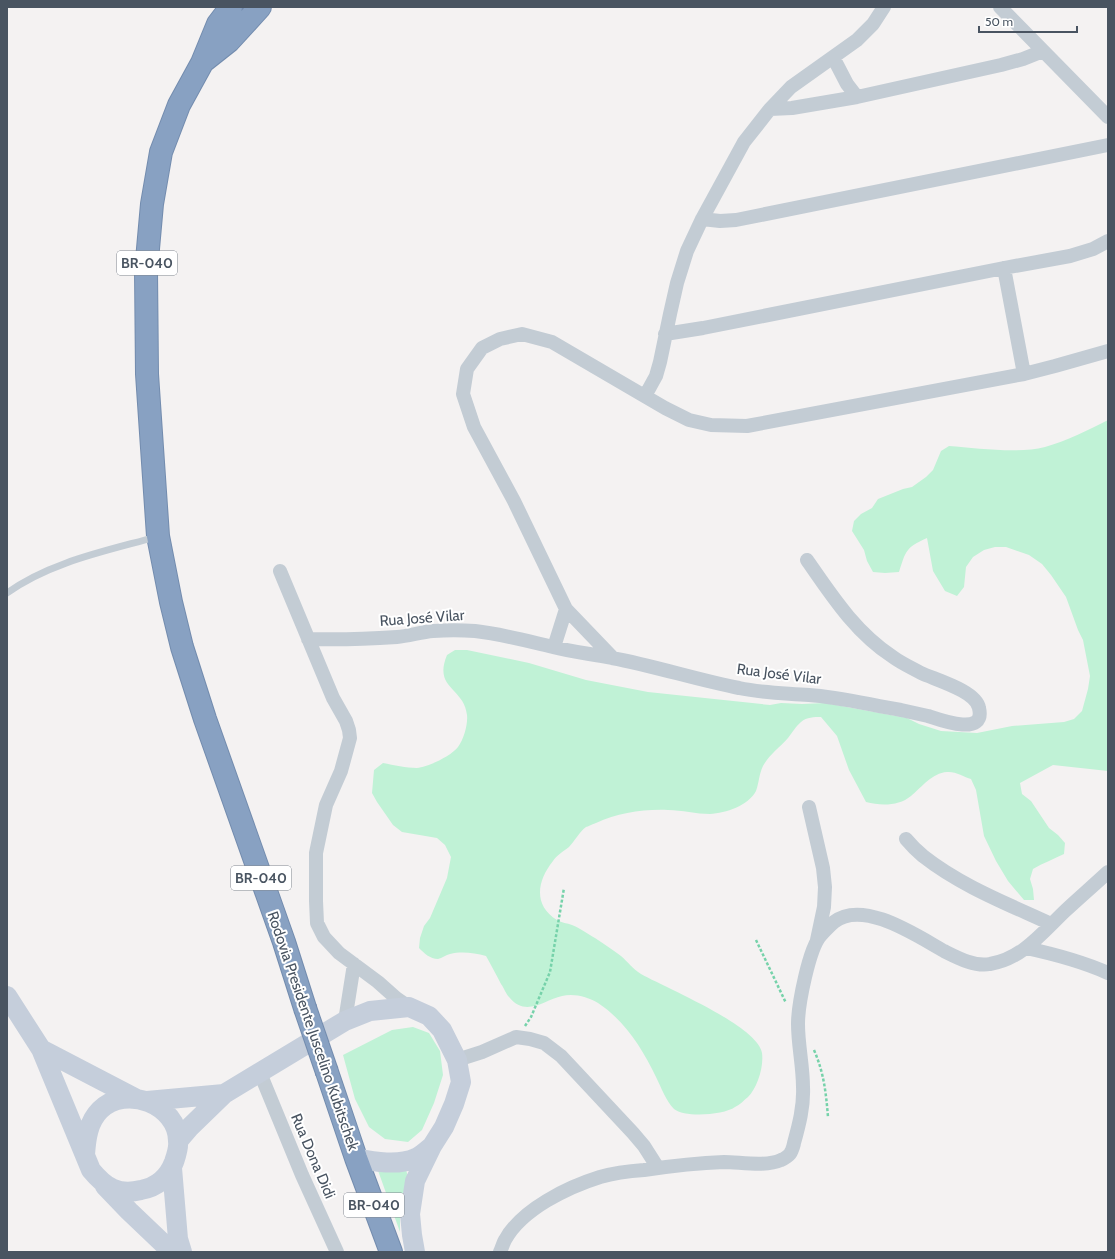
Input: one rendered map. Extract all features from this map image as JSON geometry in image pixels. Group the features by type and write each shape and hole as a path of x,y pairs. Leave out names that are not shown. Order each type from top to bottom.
{"highway":[{"name":"Rodovia Presidente Juscelino Kubitschek","path":"231,7 218,24 202,62 179,105 161,152 152,204 146,271 148,374 158,536 172,602 187,661 205,719 284,942 356,1158 391,1252"},
{"name":"Rodovia Presidente Juscelino Kubitschek","path":"202,62 229,41 260,7"}],"main road":[{"path":"7,996 41,1049 91,1170 129,1211 172,1252"},
{"path":"178,1141 190,1127 224,1094 345,1021 370,1011 409,1007 428,1016 442,1030 457,1060 461,1082 454,1104 444,1127 432,1146 415,1181 410,1214 415,1252"},
{"path":"41,1049 142,1100 157,1106 165,1112 172,1121 178,1141 172,1168 164,1179 153,1187 140,1191 127,1192 114,1189 102,1183"},
{"path":"85,1155 88,1131 93,1120 100,1110 111,1103 124,1099 142,1100 224,1094"},
{"path":"356,1158 374,1162 408,1161 418,1157 432,1146"},
{"path":"172,1168 178,1239 182,1252"}],"street":[{"path":"645,396 656,376 677,283 688,251 702,219 744,142 770,109 791,87 857,40 872,24 884,7"},
{"path":"1000,7 1108,118"},
{"path":"770,109 792,108 857,97 1001,65 1043,52"},
{"path":"833,57 847,84 857,97"},
{"path":"702,219 720,221 736,220 1108,145"},
{"path":"665,334 703,328 1070,256 1093,249 1108,241"},
{"path":"1004,268 1024,374"},
{"path":"614,658 566,609 514,501 474,427 463,394 467,369 482,348 500,339 522,334 552,342 665,408 689,420 711,425 747,426 1024,374 1108,351"},
{"name":"Rua José Vilar","path":"308,639 346,640 399,636 433,631 461,630 500,635 614,658 739,688 763,692 810,695 837,699 911,712 958,725 974,723 978,719 980,713 979,706 977,701 970,695 924,674 893,657 866,636 849,619 807,560"},
{"path":"280,571 333,698 346,721 350,738 341,771 326,805 316,853 317,923 324,937 339,953 409,1007"},
{"path":"554,647 566,609"},
{"path":"500,1252 506,1239 518,1223 540,1205 566,1190 602,1176 695,1164 775,1162 783,1160 792,1152 800,1125 804,1088 798,1023 800,1005 806,972 816,940 824,906 825,887 823,868 809,807"},
{"path":"906,839 924,856 950,874 975,888 1051,924"},
{"path":"816,940 835,921 849,916 864,915 884,920 912,933 957,958 974,964 988,965 1006,960 1026,948 1108,872"},
{"path":"1026,948 1062,956 1108,973"},
{"path":"345,1021 354,964"},
{"path":"457,1060 482,1052 516,1037 530,1039 544,1044 561,1056 644,1146 658,1168"},
{"name":"Rua Dona Didi","path":"260,1073 302,1175 337,1252"}],"lane":[{"path":"7,593 41,573 83,558 158,536"}],"path":[{"path":"516,1037 531,1017 550,972 564,888"}],"green space":[{"path":"1108,420 1108,771 1053,765 1020,783 1022,794 1031,801 1049,828 1065,843 1064,854 1033,869 1030,879 1034,900 1024,900 1008,881 996,861 984,836 976,790 971,779 953,772 942,773 932,778 911,796 901,802 878,804 866,802 849,770 837,736 821,717 813,717 803,720 768,758 763,766 756,791 748,801 742,805 729,810 710,814 673,810 631,812 586,827 569,847 555,859 548,869 541,885 541,900 544,907 549,914 557,920 584,931 621,956 641,974 729,1020 745,1031 757,1042 762,1053 762,1065 759,1077 748,1097 737,1106 730,1110 714,1114 687,1114 679,1112 674,1109 664,1094 645,1056 632,1036 608,1010 598,1003 585,997 567,995 535,1006 522,1006 515,1003 508,996 486,956 472,953 459,953 450,954 435,959 427,955 419,948 420,938 424,926 430,918 447,878 451,857 445,845 437,838 402,832 393,825 372,793 374,770 383,763 409,768 422,767 445,757 458,747 465,731 467,715 465,706 461,699 446,682 444,675 444,666 447,655 455,650 467,650 529,663 586,680 648,692 770,705 781,703 825,703 907,718 919,724 941,731 977,733 1012,726 1064,722 1074,719 1082,711 1090,676 1083,640 1066,597 1042,564 1029,555 1006,547 995,547 984,550 973,557 966,567 964,587 957,596 945,591 933,571 927,538 914,545 907,551 899,572 873,572 867,561 864,550 852,531 854,521 861,514 872,508 878,499 912,487 926,477 933,470 941,451 949,446 997,450 1034,449 1053,445"},
{"path":"413,1027 429,1033 440,1051 443,1075 434,1103 422,1130 408,1142 385,1139 369,1127 355,1099 343,1055 392,1030"},
{"path":"376,1165 406,1169 408,1178 400,1207 400,1232"}]}
